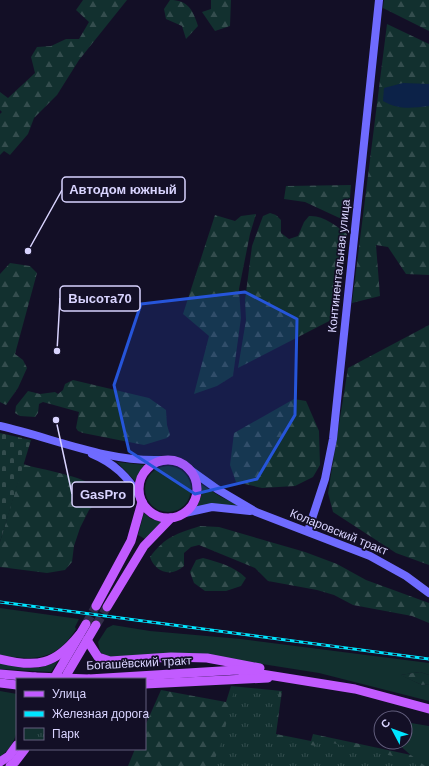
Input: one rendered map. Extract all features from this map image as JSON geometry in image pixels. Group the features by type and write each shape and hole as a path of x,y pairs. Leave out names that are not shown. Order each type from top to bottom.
{"main road":[{"name":"Континентальная улица","path":"308,531 329,462 336,421 379,0"},
{"path":"0,426 131,460 177,461 227,496 256,512"},
{"path":"77,447 99,457 120,471 133,485 148,510 156,516 171,518"},
{"path":"96,606 131,542 141,499 139,486 142,476 152,465 162,460"},
{"path":"185,512 195,501 197,491 195,477 189,469"},
{"path":"107,607 144,546 171,518 185,512 212,507 256,512"},
{"name":"Коларовский тракт","path":"256,512 321,536 389,565 429,593"},
{"path":"290,525 300,523 313,516 314,523 321,536"},
{"path":"67,674 83,637 86,624"},
{"path":"0,659 25,663 44,662 68,649 96,625"},
{"path":"56,675 83,637"},
{"path":"83,637 95,653 104,660 117,661 207,658 259,668 279,677"},
{"name":"Богашёвский тракт","path":"105,678 230,670 355,688 429,709"},
{"name":"Богашёвский тракт","path":"0,674 62,678"},
{"name":"Богашёвский тракт","path":"146,684 279,677"},
{"path":"0,684 16,685"},
{"path":"0,762 9,756 16,746"},
{"path":"10,766 16,762 24,750"}],"highlighted area":[{"path":"245,292 297,319 295,415 257,479 195,494 129,451 114,385 141,304"}],"green space":[{"path":"83,0 127,0 79,60 57,95 34,118 28,134 10,155 4,151 0,155 0,114 2,112 0,110 0,92 8,98 35,73 31,57 37,47 51,46 66,39 79,39 89,22 76,10"},
{"path":"170,0 176,0 185,4 194,15 198,26 186,39 182,26 166,19 164,9"},
{"path":"211,0 231,0 230,26 215,31 202,12 211,9"},
{"path":"384,0 429,0 429,31 383,8"},
{"path":"387,24 429,44 429,275 406,274 388,247 376,245 380,296 352,303"},
{"path":"351,185 348,222 305,202 284,199 286,186"},
{"path":"270,213 276,215 281,220 281,233 289,239 298,236 304,222 309,216 325,219 347,234 337,317 238,368 246,320 245,300 252,246 263,216"},
{"path":"256,214 250,234 239,289 241,318 233,376 217,386 194,394 209,336 183,314 215,215 235,221 241,216"},
{"path":"10,263 30,266 37,273 15,354 23,360 27,368 18,388 6,405 0,402 0,274"},
{"path":"429,325 429,565 396,553 333,512 328,493 348,368"},
{"path":"73,380 149,398 166,410 167,425 170,435 167,438 144,445 83,433 78,431 76,428 79,412 43,402 39,404 38,413 35,417 20,416 15,413 16,406 28,391 40,394 55,392 58,394 63,390 65,384"},
{"path":"294,399 306,401 319,431 320,465 313,477 295,486 262,488 236,482 230,465 234,433"},
{"path":"0,433 31,440 0,542"},
{"path":"117,462 145,465 135,481"},
{"path":"23,464 82,480 91,486 94,491 97,503 89,510 80,528 74,546 72,562 65,570 47,573 0,567 0,542"},
{"path":"173,466 185,472 190,480 190,498 185,506 177,511 163,512 151,506 146,498 145,484 151,472 159,467"},
{"path":"201,484 221,497 246,509 196,507 201,496"},
{"path":"144,513 151,519 162,522 145,539 138,535"},
{"path":"200,526 219,527 305,552 337,564 366,580 429,603 429,623 412,616 353,605 334,595 317,590 268,581 255,568 199,545 191,547 184,553 184,566 174,572 164,572 152,562 150,557 161,544 178,534"},
{"path":"203,558 231,567 246,578 241,586 226,591 205,591 194,583 190,572 196,560"},
{"path":"0,608 79,619 75,627 76,629 68,640 52,653 34,658 12,657 0,655"},
{"path":"113,625 150,631 241,639 429,663 429,675 420,672 401,675 422,685 429,684 429,701 319,673 192,653 108,657 100,652 98,642 107,628"},
{"path":"58,661 51,672 0,669 0,663 36,668"},
{"path":"420,672 429,675 429,684 422,685 400,675"},
{"path":"231,686 282,691 276,734 311,741 313,734 373,747 373,750 388,750 411,755 425,766 128,766 135,750 146,750 146,724 161,690 226,702"},
{"path":"235,687 279,693 269,737 316,746 318,740 407,759 418,766 212,766 222,741"},
{"path":"0,691 16,694 16,732 12,743 0,757"},
{"path":"413,723 429,726 429,766 423,766 405,750 413,750"}],"water":[{"path":"403,83 429,84 429,106 411,108 400,107 383,101 384,88"}],"tunnel":[{"path":"86,624 96,606"},
{"path":"96,625 107,607"}],"railway":[{"path":"0,602 429,659"}],"place":[{"name":"Автодом южный","path":"28,251"},
{"name":"Высота70","path":"57,351"},
{"name":"GasPro","path":"56,420"}]}
